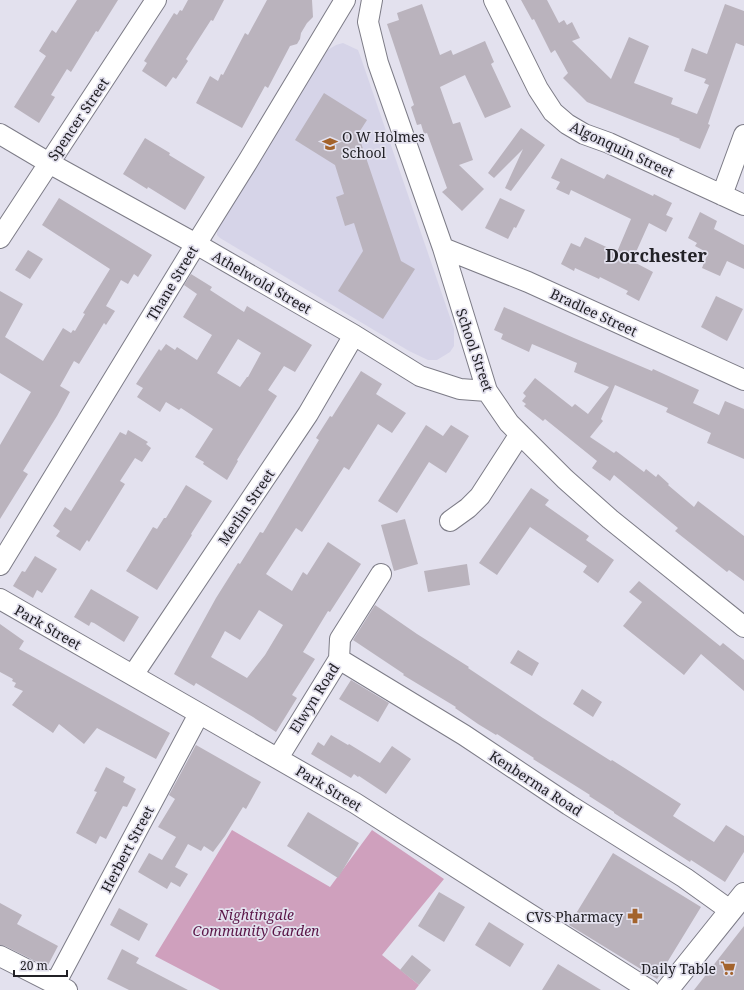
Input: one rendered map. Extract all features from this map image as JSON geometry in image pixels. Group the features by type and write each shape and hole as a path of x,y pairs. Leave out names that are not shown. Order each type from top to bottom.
{"main road":[{"path":"667,990 744,894"}],"street":[{"name":"Spencer Street","path":"0,238 156,0"},
{"name":"Thane Street","path":"0,566 345,0"},
{"name":"School Street","path":"372,0 368,22 378,63 443,248 487,391 509,423 565,479 610,519 744,627"},
{"name":"Algonquin Street","path":"494,0 538,89 553,112 567,124 584,134 609,143 744,205"},
{"name":"Athelwold Street","path":"0,134 49,163 196,244 420,376 460,389 487,391"},
{"path":"722,195 744,135"},
{"name":"Bradlee Street","path":"443,248 528,282 744,380"},
{"name":"Merlin Street","path":"133,675 308,414 354,336"},
{"path":"450,521 468,508 480,496 520,434"},
{"name":"Elwyn Road","path":"278,758 339,659 340,639 381,574"},
{"name":"Park Street","path":"0,599 355,803 649,990"},
{"name":"Kenberma Road","path":"339,659 464,735 569,805 685,878 731,911"},
{"name":"Herbert Street","path":"61,987 199,714"},
{"path":"0,956 61,987"}],"shaded area":[{"name":"O W Holmes School","path":"343,43 358,50 454,329 454,346 450,352 437,360 428,360 409,351 217,235 217,231 326,51"}],"green space":[{"name":"Nightingale Community Garden","path":"232,830 330,887 372,830 444,879 382,955 419,985 415,990 220,990 155,956"}],"building":[{"path":"77,0 118,0 98,32 96,31 71,72 67,69 51,95 55,97 39,123 14,107 46,56 39,51 52,30 56,33"},
{"path":"188,0 224,0 213,21 211,20 186,59 188,61 176,79 173,77 166,87 142,71 147,63 144,61 174,13 177,15 180,10 182,11"},
{"path":"267,0 312,0 313,17 301,33 297,44 290,46 268,88 265,86 242,128 196,103 210,76 218,81 221,74 223,75 245,33 248,35"},
{"path":"521,0 547,0 559,23 564,20 567,25 572,22 580,38 572,41 611,79 629,37 649,46 634,83 673,98 671,104 697,114 709,85 704,83 706,79 684,71 692,48 707,54 725,4 744,11 744,46 736,43 708,124 710,125 700,149 679,140 680,139 587,102 563,78 568,73 555,50 551,53 534,19 532,20"},
{"path":"422,4 440,55 451,50 453,55 485,41 494,62 491,64 511,107 485,118 465,75 440,87 453,124 460,122 473,160 459,165 484,189 462,211 442,192 447,188 427,133 424,134 421,124 417,125 411,107 414,105 387,24 399,20 397,13"},
{"path":"324,93 367,120 358,134 401,261 415,269 383,319 338,291 363,251 354,223 345,226 336,197 344,194 335,165 295,140"},
{"path":"521,128 545,145 511,191 505,188 523,149 494,178 488,173"},
{"path":"145,138 205,177 185,210 148,187 147,189 123,174"},
{"path":"561,158 604,179 607,174 653,196 654,194 672,203 666,215 673,218 666,232 649,223 632,261 653,272 639,301 626,294 628,291 600,277 599,279 575,268 574,271 561,264 571,243 580,247 585,237 617,252 631,219 571,190 569,195 556,189 560,182 551,178"},
{"path":"59,198 152,255 138,277 134,274 128,284 121,280 106,306 115,311 106,325 104,323 79,364 74,361 60,386 70,392 23,471 28,474 0,519 0,445 31,392 0,373 0,291 23,304 5,337 43,361 63,328 71,333 73,330 75,331 85,314 83,313 110,269 42,225"},
{"path":"500,198 525,210 516,228 514,227 508,239 485,228"},
{"path":"700,212 717,221 714,229 744,245 744,269 727,261 720,276 702,268 708,253 695,246 697,243 688,238"},
{"path":"28,250 43,259 30,279 15,270"},
{"path":"191,274 212,287 210,290 244,312 247,306 312,345 295,372 284,366 268,390 277,396 237,460 238,461 227,480 195,457 213,429 181,408 179,410 166,402 160,412 137,397 143,388 136,384 159,349 161,351 166,344 175,350 177,347 197,360 212,335 183,317 197,294 184,285","holes":["238,339 261,353 248,377 240,387 217,373"]},
{"path":"716,296 743,309 727,341 701,327"},
{"path":"504,307 652,371 653,369 699,390 693,403 719,415 725,401 744,409 744,459 707,443 711,433 666,412 668,408 615,385 601,419 603,421 590,437 614,453 616,451 644,472 646,469 656,477 658,474 669,484 668,485 694,507 698,501 744,536 744,581 729,570 727,572 675,531 678,528 614,475 610,481 592,468 597,461 545,419 543,421 524,406 526,404 522,401 526,396 523,393 535,378 572,407 575,404 588,414 609,387 574,372 577,363 532,344 529,352 501,339 503,334 494,330"},
{"path":"361,371 382,384 376,394 406,413 392,433 378,424 349,470 344,467 302,532 296,528 266,574 292,591 303,572 307,575 328,542 361,564 330,612 328,611 303,652 315,659 292,695 297,698 276,732 196,683 194,686 174,674 216,598 260,532 263,533 319,440 316,438 330,416 332,417","holes":["259,610 283,625 265,655 247,678 211,657 225,631 240,640"]},
{"path":"426,425 443,436 451,425 469,436 446,473 429,462 397,513 378,501"},
{"path":"128,430 148,442 146,444 151,448 142,462 135,458 120,481 125,484 89,542 87,540 80,551 56,536 60,531 53,526 65,507 71,511 120,432 126,435"},
{"path":"186,485 212,501 157,590 126,571 153,527 157,529 164,518 166,518"},
{"path":"531,488 549,500 545,505 589,536 586,540 614,560 598,583 583,572 587,566 530,527 497,575 479,563"},
{"path":"405,519 418,564 394,571 381,525"},
{"path":"35,556 57,569 42,593 37,590 33,598 13,586 22,571 25,572"},
{"path":"467,564 470,585 428,592 424,571"},
{"path":"639,581 720,646 723,643 744,660 744,691 701,654 684,675 623,626 642,602 629,592"},
{"path":"91,589 139,617 124,642 94,623 91,622 89,626 74,617"},
{"path":"375,605 543,718 681,804 673,816 714,842 726,825 744,836 744,852 725,882 691,860 690,862 614,813 589,796 590,795 497,734 496,735 478,724 455,708 456,707 403,675 404,674 353,640"},
{"path":"0,624 24,641 19,649 170,733 156,759 97,728 84,744 59,724 53,733 12,705 23,691 14,687 16,683 12,681 13,679 0,672"},
{"path":"518,650 539,663 532,676 510,663"},
{"path":"351,680 389,703 378,722 339,699"},
{"path":"582,689 602,702 593,717 573,704"},
{"path":"331,735 380,763 392,746 411,759 386,794 359,776 358,777 354,774 351,778 311,754 318,742 324,746"},
{"path":"196,745 261,782 246,809 243,807 213,852 204,846 201,851 188,844 175,867 188,874 180,887 171,882 167,889 138,872 149,853 162,860 176,837 158,827 175,799 169,795"},
{"path":"106,767 125,777 123,782 136,789 127,807 123,806 106,839 100,836 96,844 76,833 97,792 94,791"},
{"path":"308,812 359,843 338,878 287,846"},
{"name":"CVS Pharmacy","path":"613,853 701,907 657,979 569,925"},
{"path":"439,892 465,907 444,942 418,926"},
{"path":"0,903 22,915 17,924 58,946 47,967 5,946 0,945"},
{"path":"119,908 148,924 139,941 110,925"},
{"path":"489,922 524,944 510,967 475,945"},
{"name":"Daily Table","path":"744,926 744,990 694,990"},
{"path":"122,949 139,958 136,963 188,990 129,990 107,979"},
{"path":"412,955 431,970 419,985 400,970"},
{"path":"558,964 601,990 542,990"}],"place":[{"name":"O W Holmes School","path":"330,144"},
{"name":"CVS Pharmacy","path":"635,916"},
{"name":"Daily Table","path":"728,968"}],"district":[{"name":"Dorchester","path":"656,255"}]}
